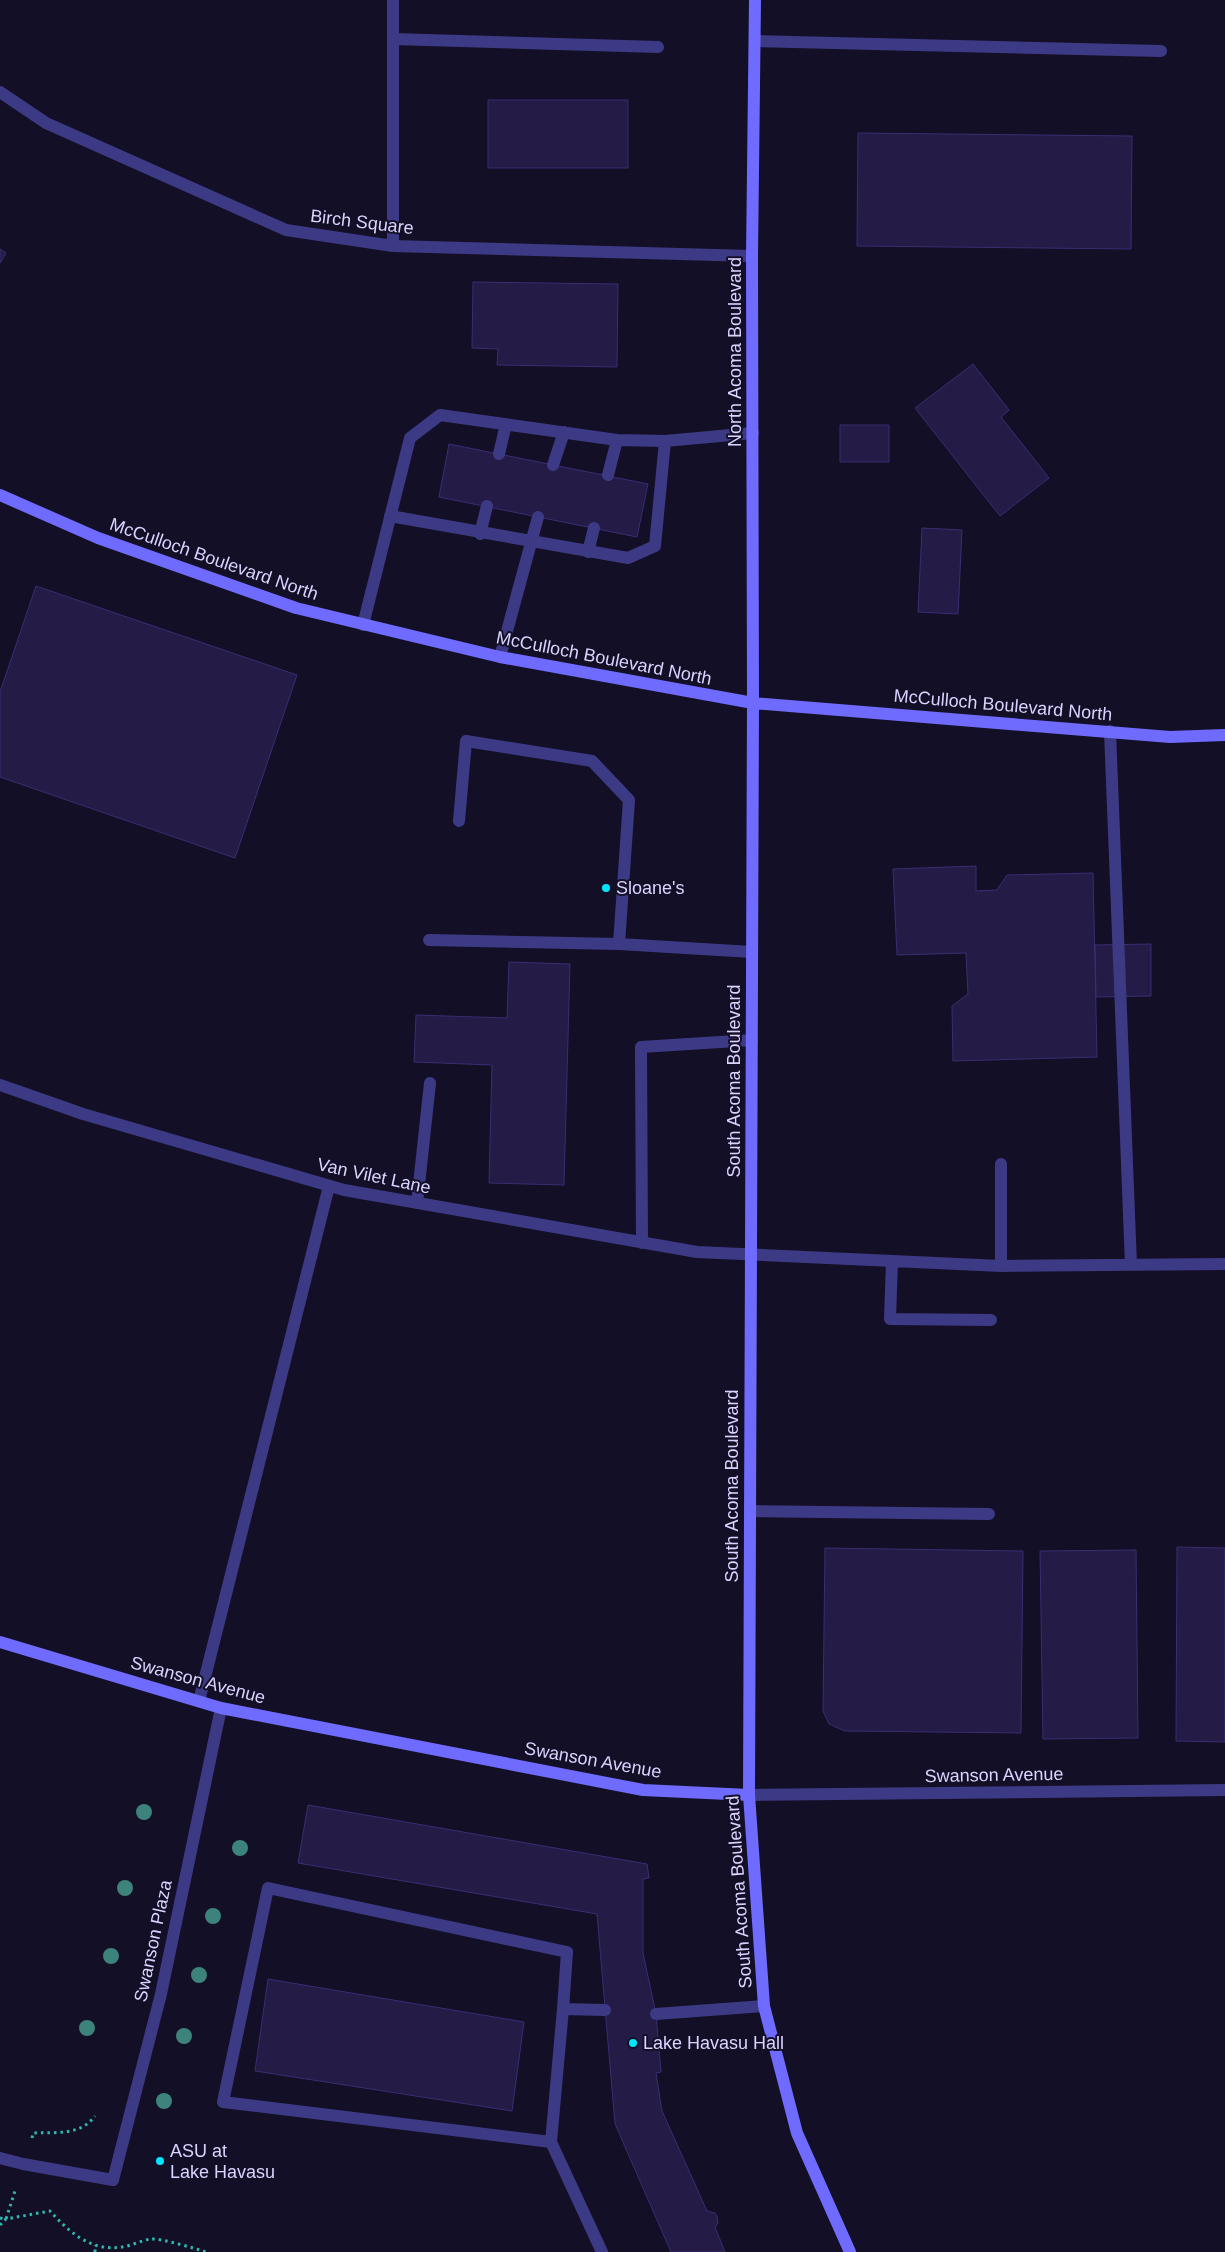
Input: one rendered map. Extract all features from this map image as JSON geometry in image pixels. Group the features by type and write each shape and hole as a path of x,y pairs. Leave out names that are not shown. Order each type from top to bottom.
{"main road":[{"name":"North Acoma Boulevard","path":"753,703 752,256 755,0"},
{"name":"McCulloch Boulevard North","path":"0,496 98,538 296,608 500,657 753,703 1170,737 1225,735"},
{"name":"South Acoma Boulevard","path":"753,703 749,1795 764,2006 797,2133 850,2252"},
{"name":"Swanson Avenue","path":"0,1642 221,1708 643,1790 749,1795"}],"street":[{"path":"393,0 393,246"},
{"path":"393,39 658,47"},
{"path":"755,41 1161,52"},
{"name":"Birch Square","path":"0,92 46,123 286,230 393,246 752,256"},
{"path":"363,625 410,438 440,415 617,440 665,442 753,433"},
{"path":"499,454 506,424"},
{"path":"553,465 564,432"},
{"path":"608,476 617,440"},
{"path":"390,516 480,534 628,558 655,546 665,442"},
{"path":"480,534 487,506"},
{"path":"500,657 538,517"},
{"path":"588,552 594,528"},
{"path":"1110,732 1131,1265"},
{"path":"459,821 466,741 592,761 629,800 619,944"},
{"path":"429,940 619,944 752,952"},
{"path":"642,1243 641,1047 752,1040"},
{"path":"417,1204 430,1083"},
{"name":"Van Vilet Lane","path":"0,1085 83,1114 329,1186 417,1204 696,1252 1001,1266 1225,1264"},
{"path":"1001,1164 1001,1266"},
{"path":"199,1701 329,1186"},
{"path":"892,1261 890,1319 991,1320"},
{"path":"750,1511 989,1514"},
{"name":"Swanson Plaza","path":"0,2158 113,2180 161,1994 221,1708"},
{"name":"Swanson Avenue","path":"749,1795 1225,1790"},
{"path":"551,2142 223,2102 268,1888 567,1952 551,2142 602,2252"},
{"path":"656,2014 764,2006"},
{"path":"563,2009 605,2010"}],"path":[{"path":"0,2225 6,2219 50,2211 72,2234 104,2248 121,2248 151,2239 208,2252"},
{"path":"94,2252 95,2245"}],"building":[{"path":"488,100 628,100 628,168 488,168"},
{"path":"858,133 1132,136 1131,249 857,246"},
{"path":"0,249 6,253 0,263"},
{"path":"473,282 618,284 617,367 497,365 498,349 472,348"},
{"path":"973,364 1009,410 1001,417 1049,478 1000,516 915,408"},
{"path":"840,425 889,425 889,462 840,462"},
{"path":"449,444 648,484 637,537 439,497"},
{"path":"922,528 962,530 958,614 918,612"},
{"path":"36,586 297,675 235,858 0,777 0,692"},
{"path":"976,866 976,891 997,890 1007,875 1093,873 1097,1057 953,1061 952,1006 968,994 966,953 897,955 893,869"},
{"path":"1151,944 1151,996 1096,997 1095,945"},
{"path":"509,962 570,964 564,1185 489,1183 492,1065 414,1062 416,1015 507,1018"},
{"path":"1177,1547 1225,1548 1225,1742 1176,1741"},
{"path":"825,1548 1023,1551 1021,1733 845,1731 829,1724 823,1711"},
{"path":"1136,1550 1138,1738 1043,1739 1040,1551"},
{"name":"Lake Havasu Hall","path":"308,1805 647,1864 649,1878 643,1879 643,1953 656,2014 661,2072 656,2073 662,2111 707,2211 715,2213 717,2216 718,2223 715,2227 725,2252 671,2252 615,2124 597,1914 298,1863"},
{"path":"268,1979 524,2022 512,2111 255,2071"}],"place":[{"name":"Sloane's","path":"606,888"},
{"name":"Lake Havasu Hall","path":"633,2043"},
{"name":"ASU at Lake Havasu","path":"160,2161"}]}
